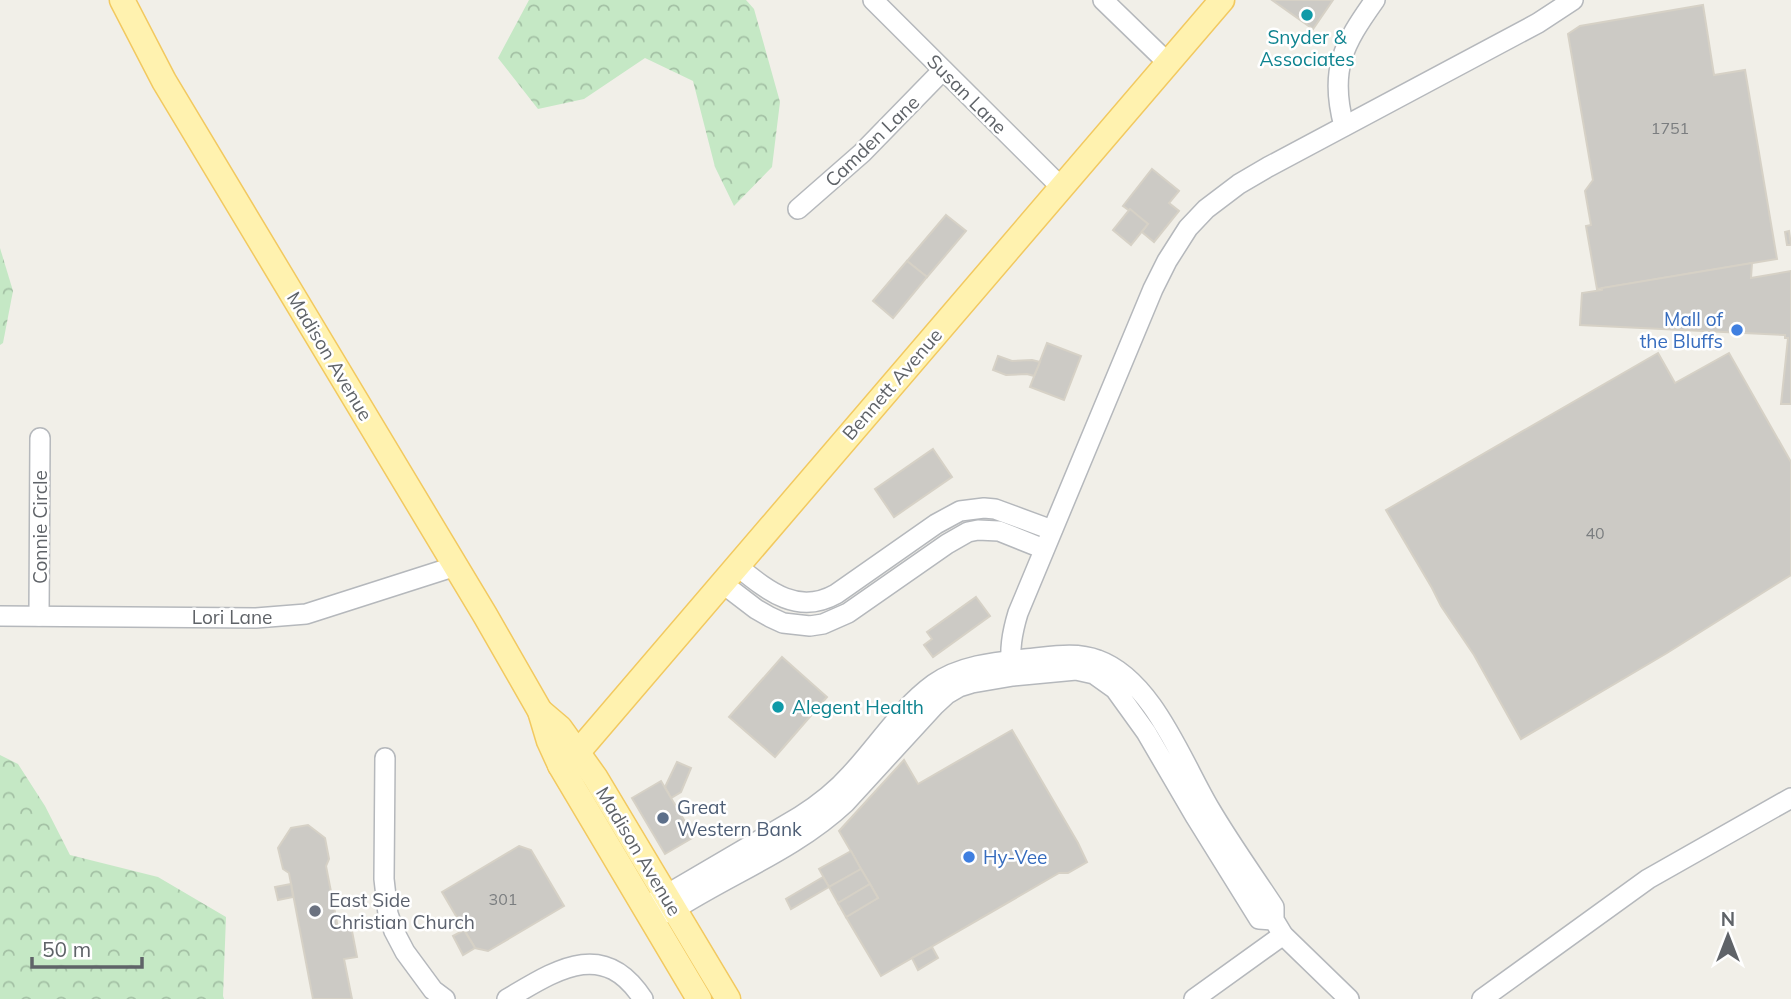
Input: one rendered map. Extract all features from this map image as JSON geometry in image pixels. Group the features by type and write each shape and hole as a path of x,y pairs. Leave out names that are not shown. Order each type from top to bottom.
{"main road":[{"name":"Madison Avenue","path":"122,0 164,81 456,566 540,711 560,728 569,759 649,915 699,999"},
{"name":"Bennett Avenue","path":"569,759 1222,0"},
{"name":"Madison Avenue","path":"569,759 595,777 728,999"}],"street":[{"name":"Susan Lane","path":"873,0 1061,187"},
{"path":"1103,0 1168,63"},
{"path":"1343,126 1337,98 1341,60 1350,36 1375,0"},
{"path":"1012,668 1012,638 1016,621 1044,549 1153,289 1180,238 1206,209 1239,184 1538,23 1573,0"},
{"name":"Camden Lane","path":"798,209 862,153 943,70"},
{"name":"Connie Circle","path":"39,616 40,438"},
{"path":"729,574 794,601 816,602 836,594 936,524 960,511 995,509 1052,530"},
{"path":"729,574 756,609 783,623 810,626 823,624 848,613 968,532 990,529 999,531 1044,549"},
{"name":"Lori Lane","path":"0,615 256,618 290,616 329,608 456,566"},
{"path":"649,915 662,914 670,903 790,843 832,816 947,694 959,687 1012,668 1076,670 1094,674 1115,689 1146,732 1259,919 1278,928 1349,999"},
{"path":"385,758 384,879 388,914 394,932 410,960 433,990 445,999"},
{"path":"1482,999 1648,879 1791,798"},
{"path":"1194,999 1278,928"},
{"path":"507,999 555,971 584,964 600,965 614,970 626,978 643,999"}],"green space":[{"path":"529,0 746,0 754,9 780,102 772,167 734,206 715,167 693,81 645,58 584,99 538,109 498,58"},
{"path":"0,248 13,291 3,343 0,345"},
{"path":"0,755 18,764 45,806 70,855 158,877 226,917 224,999 0,999"}],"building":[{"name":"Snyder & Associates","path":"1272,0 1333,0 1313,29"},
{"path":"1703,5 1714,75 1745,70 1777,259 1597,289 1586,226 1591,225 1585,191 1593,180 1568,34 1580,26"},
{"path":"1152,169 1179,191 1169,203 1179,211 1154,242 1142,232 1148,224 1123,206"},
{"path":"1130,209 1148,224 1131,245 1113,230"},
{"path":"946,215 966,231 927,277 907,261"},
{"path":"1789,231 1791,245 1787,245 1785,232"},
{"path":"907,261 927,277 893,318 873,301"},
{"name":"Mall of the Bluffs","path":"1752,263 1751,278 1791,271 1791,404 1781,404 1788,338 1785,338 1785,335 1580,325 1582,293"},
{"path":"1047,343 1081,356 1064,400 1030,387"},
{"path":"1658,353 1675,383 1729,353 1791,462 1791,575 1667,653 1521,739 1474,655 1441,606 1386,510"},
{"path":"998,356 1012,361 1040,362 1034,376 1006,375 993,370"},
{"path":"933,449 952,477 894,517 875,489"},
{"path":"976,597 990,616 933,657 924,645 932,639 927,632"},
{"name":"Alegent Health","path":"782,657 827,697 775,757 729,717"},
{"name":"Hy-Vee","path":"1012,730 1087,862 1068,873 1059,873 881,976 846,917 878,898 839,831 904,760 918,784"},
{"path":"677,762 691,768 681,792 671,798 665,787"},
{"name":"Great Western Bank","path":"661,781 694,837 665,854 632,798"},
{"name":"East Side Christian Church","path":"308,825 325,838 329,859 326,866 338,928 351,926 357,957 344,959 352,999 313,999 289,873 283,869 278,848 291,828"},
{"path":"519,846 531,850 564,906 488,951 475,948 442,892"},
{"path":"851,851 861,869 829,887 819,869"},
{"path":"861,869 870,884 838,903 829,887"},
{"path":"823,877 829,887 791,909 786,899"},
{"path":"291,884 293,897 278,900 275,887"},
{"path":"870,884 878,898 846,917 838,903"},
{"path":"464,930 475,948 463,955 453,936"},
{"path":"932,947 938,958 918,970 912,958"}],"place":[{"name":"Snyder & Associates","path":"1307,15"},
{"name":"Mall of the Bluffs","path":"1737,330"},
{"name":"Alegent Health","path":"778,707"},
{"name":"Great Western Bank","path":"663,818"},
{"name":"Hy-Vee","path":"969,857"},
{"name":"East Side Christian Church","path":"315,911"}]}
